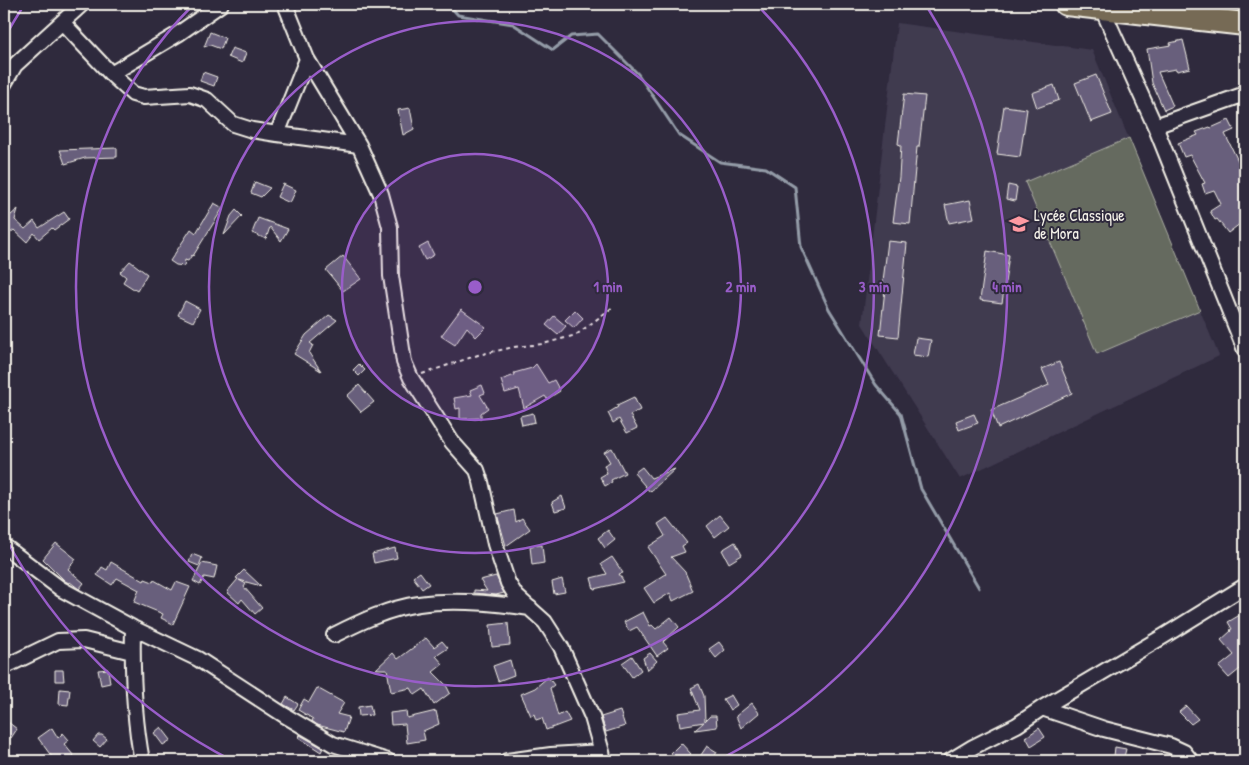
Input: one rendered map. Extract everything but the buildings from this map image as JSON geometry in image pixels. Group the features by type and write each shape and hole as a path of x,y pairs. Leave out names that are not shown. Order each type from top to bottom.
{"highway":[{"path":"1066,4 1101,6 1245,24"}],"street":[{"path":"4,84 10,68 82,4"},
{"path":"111,74 178,34 221,4"},
{"path":"285,4 307,59 359,146 381,194 390,227 390,276 404,362 411,378 452,442 476,470 503,571 508,583 516,596 544,622 561,647 592,717 603,756 551,755 507,761"},
{"path":"1101,6 1155,126 1245,350"},
{"path":"62,22 111,74 133,94 144,97 190,94 207,100 233,124 252,130 359,146"},
{"path":"277,134 307,59"},
{"path":"1155,126 1245,94"},
{"path":"4,546 61,589 133,628 198,659 332,744 388,761"},
{"path":"950,761 1017,725 1042,708 1245,586"},
{"path":"334,635 361,621 393,610 419,604 494,603 530,608"},
{"path":"133,628 132,652 136,714 142,761"},
{"path":"4,667 58,641 84,640 132,652"},
{"path":"1042,708 1104,729 1171,746 1184,752 1191,761"}],"path":[{"path":"411,378 478,356 514,347 543,344 576,335 612,307"}],"shaded area":[{"name":"Lycée Classique de Mora","path":"897,23 1092,50 1219,356 960,479 862,324"}],"green space":[{"path":"1129,138 1200,310 1097,354 1025,182"}],"waterway":[{"path":"448,4 458,15 513,24 553,50 571,36 598,34 638,74 679,135 720,162 766,168 795,187 801,247 829,309 876,385 901,414 921,489 979,588"}],"place":[{"name":"Lycée Classique de Mora","path":"1019,224"}]}
